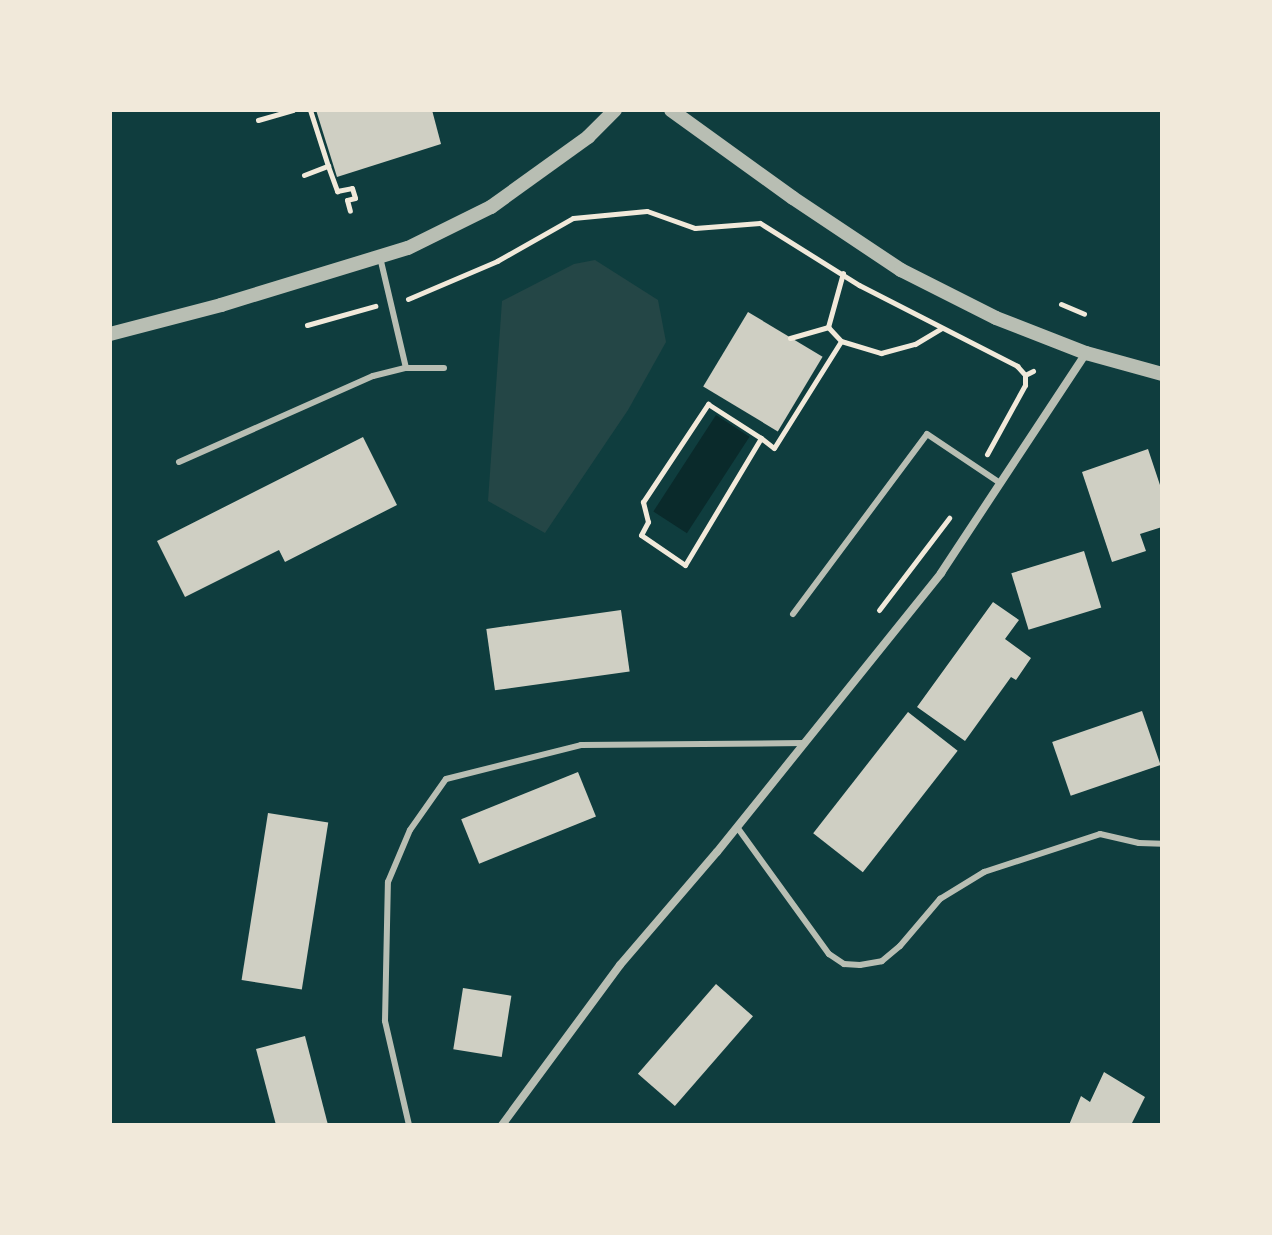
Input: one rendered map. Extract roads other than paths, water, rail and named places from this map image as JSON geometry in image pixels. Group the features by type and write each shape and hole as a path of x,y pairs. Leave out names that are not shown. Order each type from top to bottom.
{"street":[{"path":"110,334 408,248 491,207 588,137 615,110"},
{"path":"671,110 793,198 901,270 996,318 1086,353 1162,374"},
{"path":"502,1125 620,965 737,827 941,573 1086,353"}],"lane":[{"path":"380,257 406,368"},
{"path":"179,462 373,376 406,368 444,368"},
{"path":"793,614 927,434 1000,483"},
{"path":"409,1125 385,1021 388,882 410,830 446,779 581,745 804,743"},
{"path":"737,827 829,954 844,964 860,965 882,961 900,946 940,899 984,872 1100,834 1139,843 1162,844"}]}
